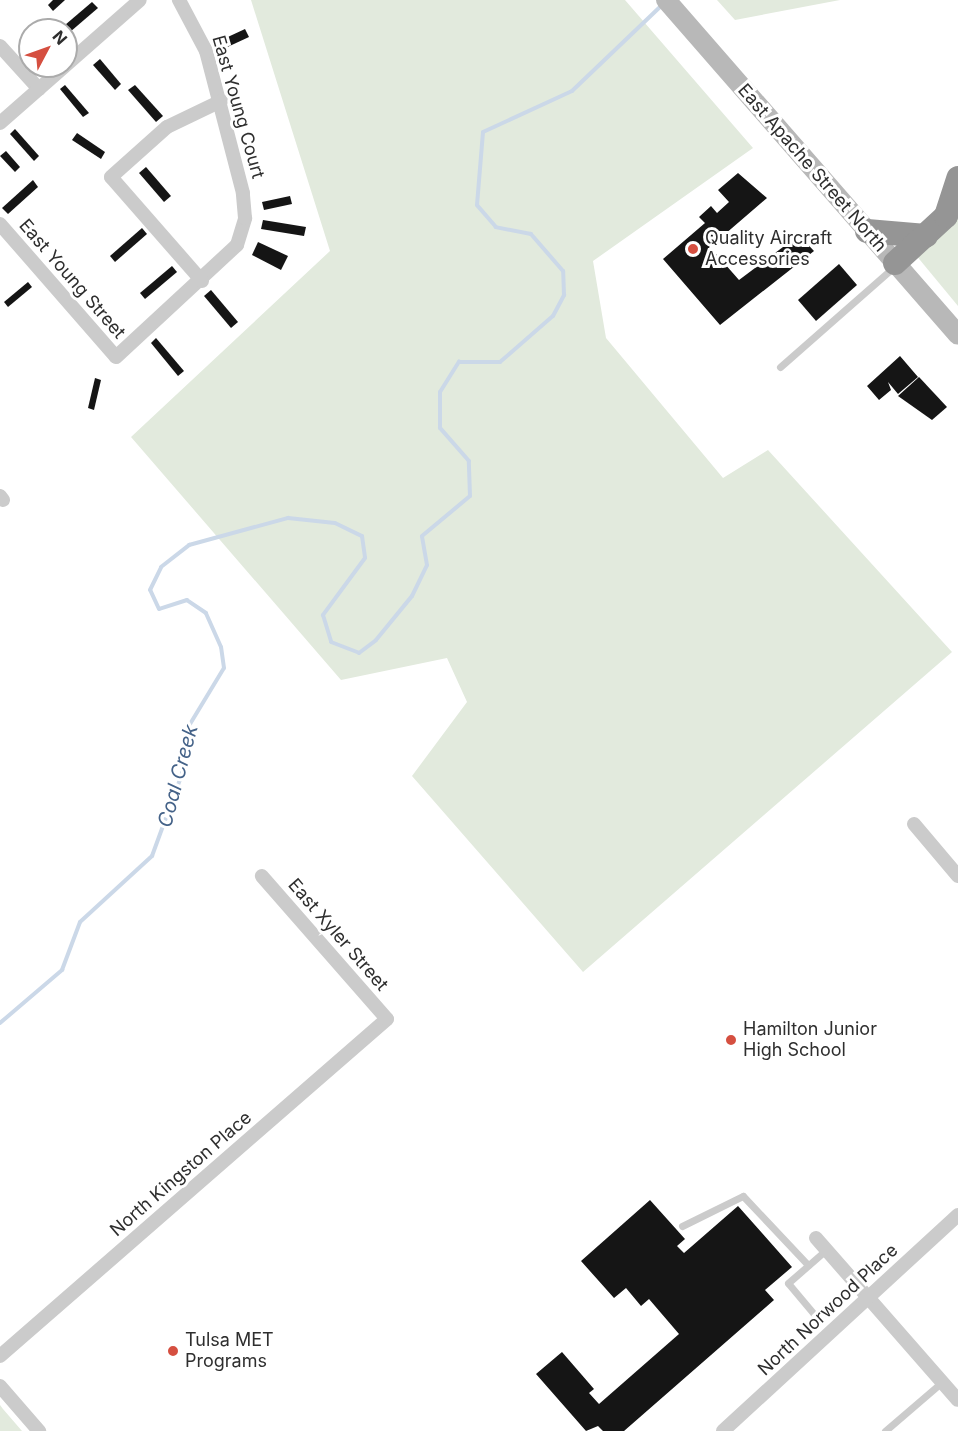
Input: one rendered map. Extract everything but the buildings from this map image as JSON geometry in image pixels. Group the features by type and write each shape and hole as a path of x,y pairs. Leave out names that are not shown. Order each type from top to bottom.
{"highway":[{"path":"896,264 946,216 958,178"},
{"path":"867,231 926,236"}],"main road":[{"name":"East Apache Street North","path":"666,0 958,336"}],"street":[{"path":"117,0 127,11"},
{"path":"78,55 140,0"},
{"name":"East Young Court","path":"116,357 202,281 237,245 245,218 243,193 221,101 196,25 179,0"},
{"path":"0,46 39,89"},
{"path":"0,123 52,78"},
{"path":"202,281 111,177 167,127 221,101"},
{"name":"East Young Street","path":"0,224 116,357"},
{"path":"914,824 958,876"},
{"name":"East Xyler Street","path":"262,876 387,1019"},
{"name":"North Kingston Place","path":"0,1356 387,1019"},
{"name":"North Norwood Place","path":"723,1431 958,1215"},
{"path":"816,1238 958,1400"},
{"path":"0,1386 39,1431"}],"lane":[{"path":"780,367 896,264"},
{"path":"682,1226 743,1197 808,1265"},
{"path":"819,1320 788,1283 826,1250"},
{"path":"885,1431 942,1382"}],"shaded area":[{"path":"251,0 625,0 753,148 593,261 606,338 723,478 768,450 952,652 583,972 412,776 467,702 447,658 341,680 131,437 330,251"},
{"path":"717,0 840,0 735,20"},
{"path":"958,212 958,306 915,254"},
{"path":"0,1405 3,1409 22,1431 0,1431"}],"waterway":[{"name":"Coal Creek","path":"0,1023 62,970 80,922 152,856 182,774 187,729 224,668 221,647 206,613 187,600 159,609 150,590 161,567 189,545 288,518 335,523 362,536 365,558 323,615 331,642 359,653 376,640 412,596 427,565 422,536 470,496 469,461 440,428 440,392 459,362 500,362 553,316 564,295 563,271 531,234 496,227 477,205 483,132 572,91 663,4"}],"place":[{"name":"Quality Aircraft Accessories","path":"693,249"},
{"name":"Hamilton Junior High School","path":"731,1040"},
{"name":"Tulsa MET Programs","path":"173,1351"}]}
